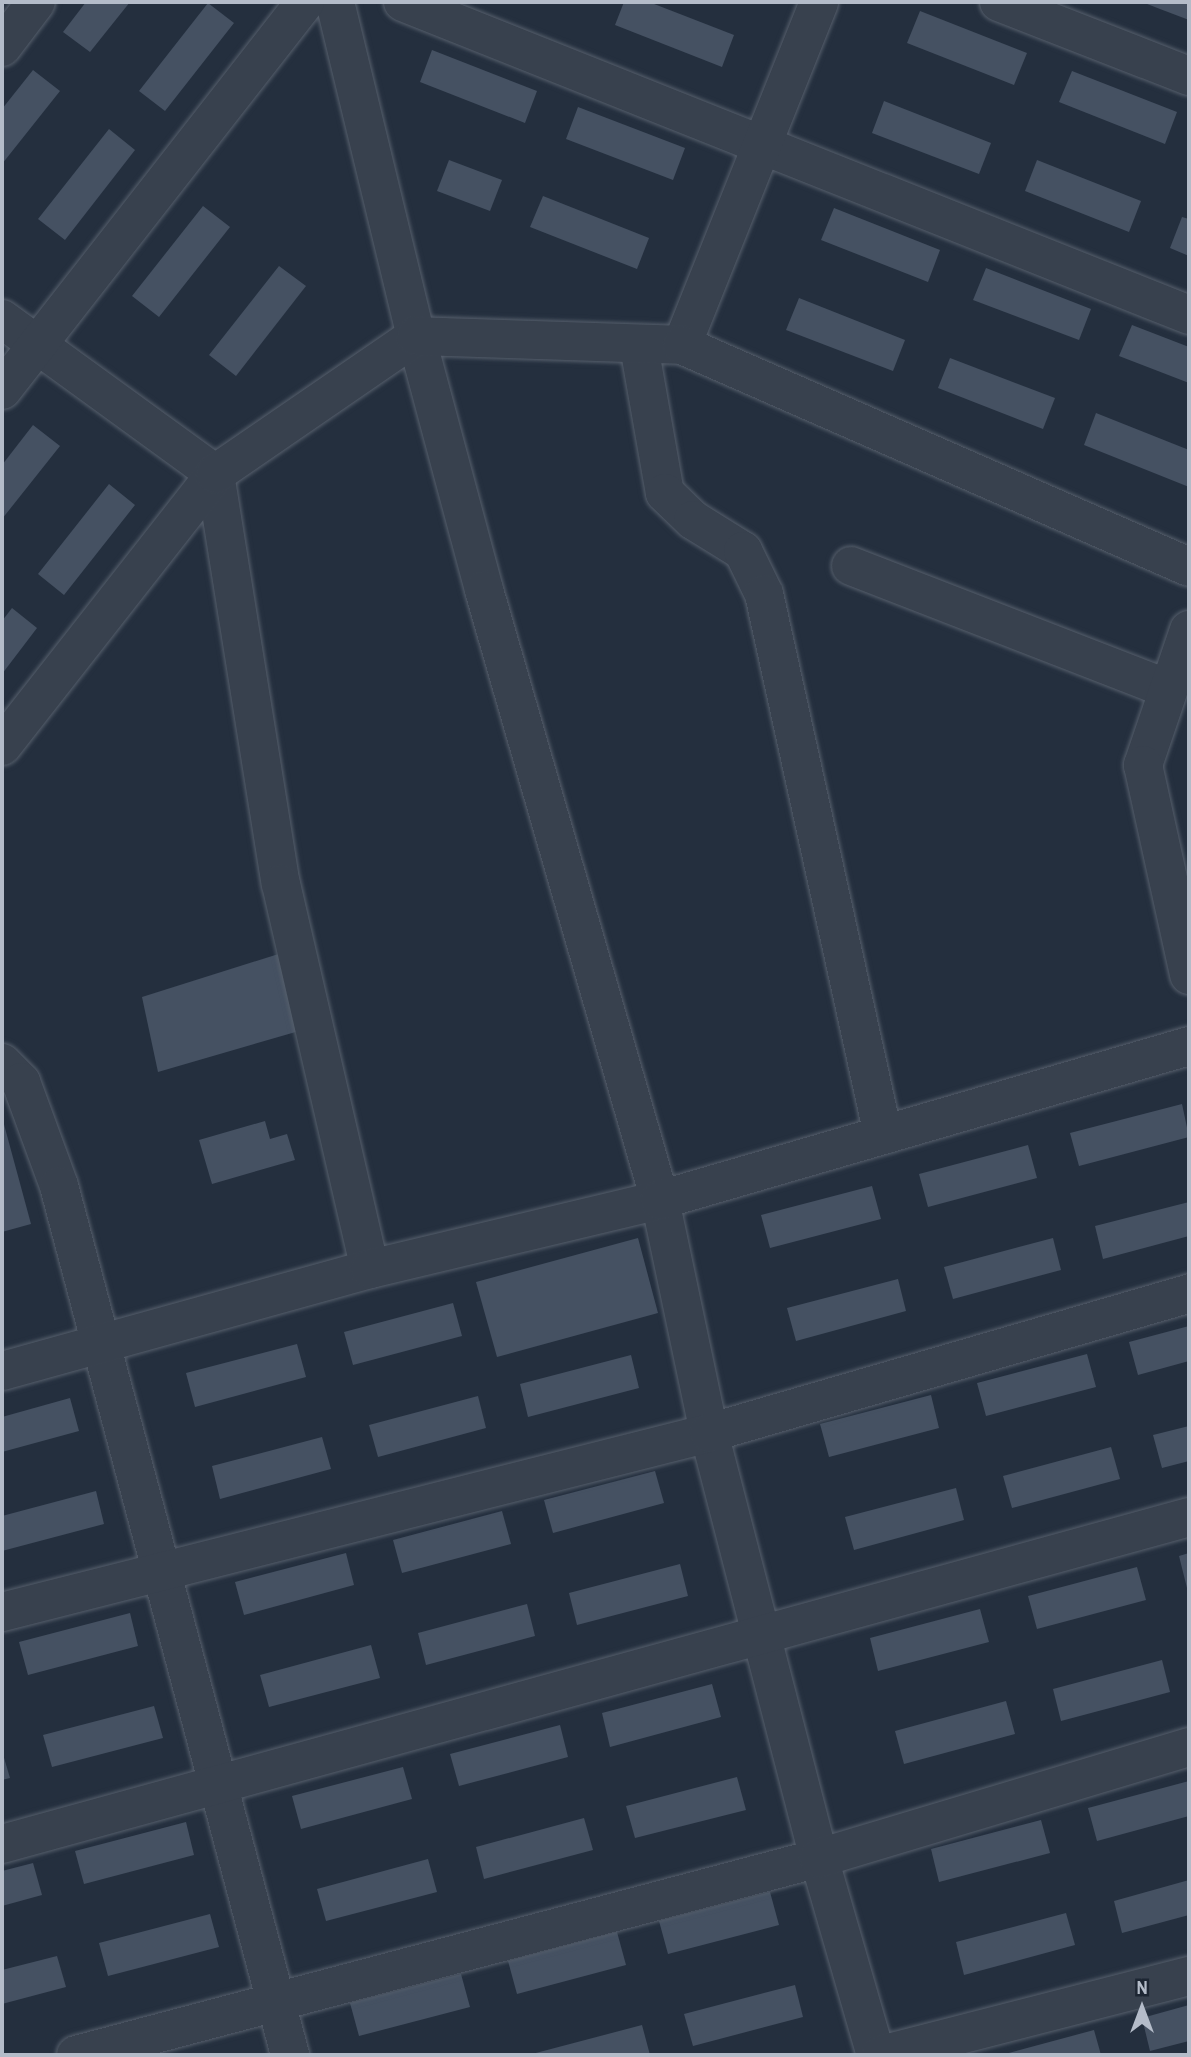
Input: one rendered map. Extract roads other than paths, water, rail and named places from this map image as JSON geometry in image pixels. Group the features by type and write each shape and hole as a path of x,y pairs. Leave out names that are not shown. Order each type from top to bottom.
{"street":[{"path":"2,47 36,2"},
{"path":"2,390 305,2"},
{"path":"335,2 416,336 660,1200 709,1433 760,1636 819,1858 879,2055 1189,1976"},
{"path":"403,2 1189,315"},
{"path":"682,345 820,2"},
{"path":"999,2 1189,76"},
{"path":"2,319 215,474 281,884 370,1269"},
{"path":"2,746 215,474 416,336 639,346 682,345 1189,567"},
{"path":"639,346 665,493 693,520 743,551 764,594 883,1135"},
{"path":"851,566 1168,689"},
{"path":"1189,630 1143,765 1189,975"},
{"path":"2,1371 370,1269 660,1200 1189,1046"},
{"path":"2,1063 21,1082 43,1136 290,2055"},
{"path":"2,1612 709,1433 1189,1294"},
{"path":"2,1844 1189,1517"},
{"path":"76,2055 819,1858 1189,1747"}]}
